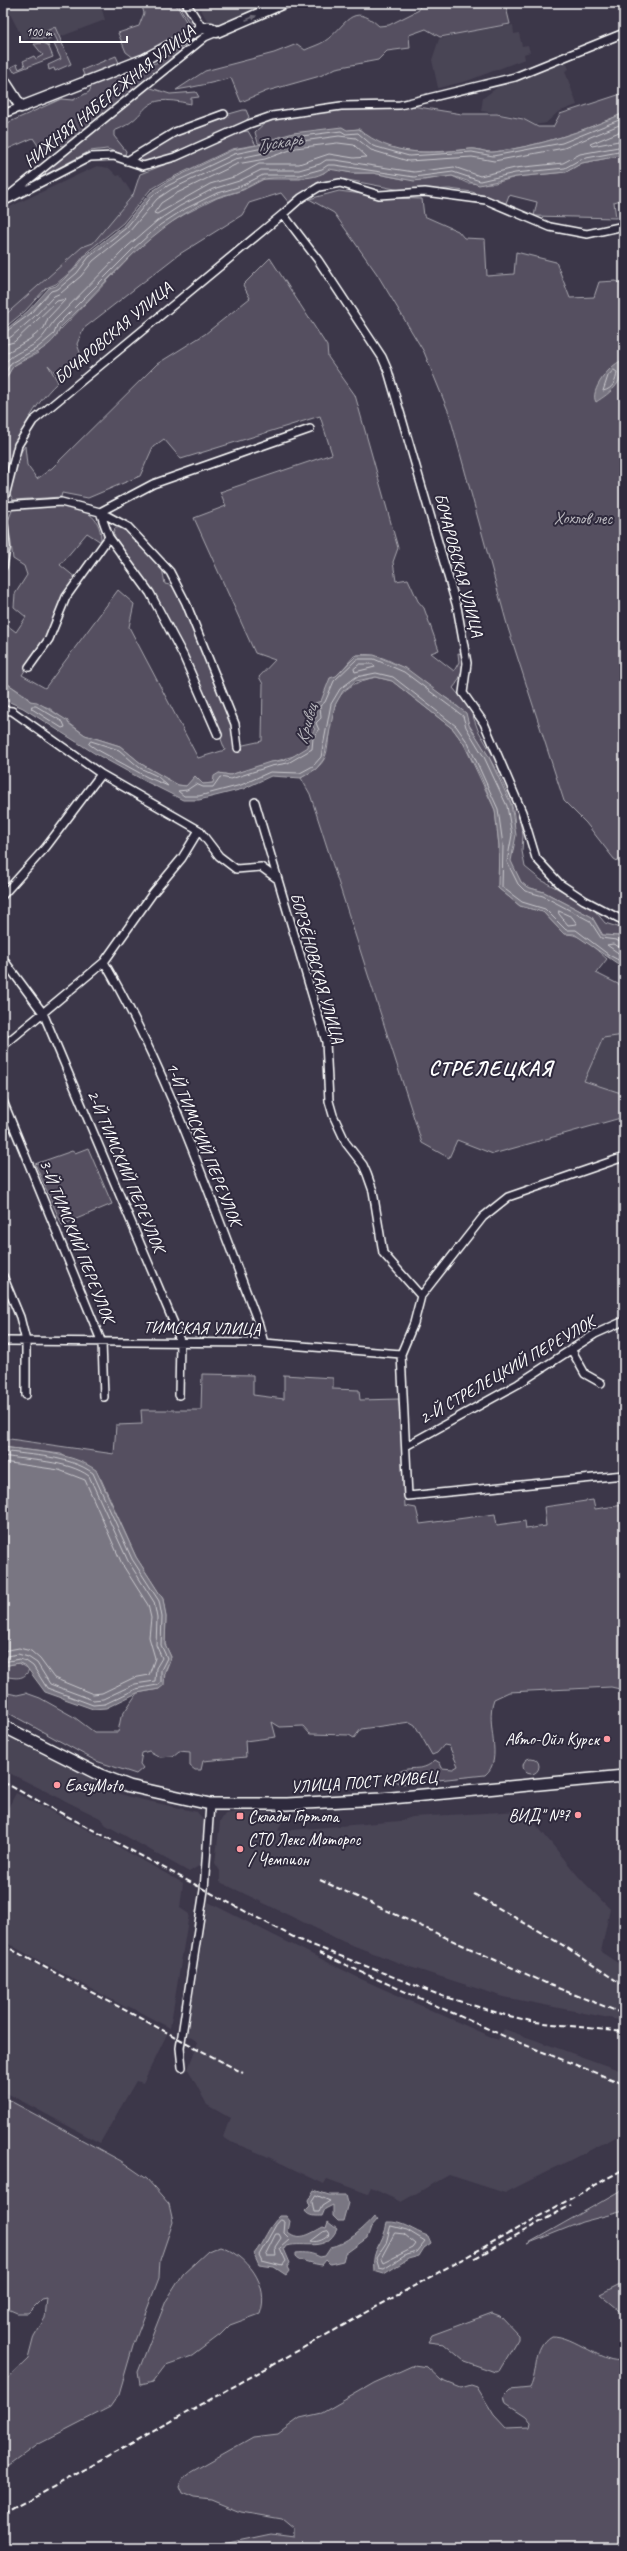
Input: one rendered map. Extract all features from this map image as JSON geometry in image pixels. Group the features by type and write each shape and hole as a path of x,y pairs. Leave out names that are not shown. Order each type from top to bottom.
{"main road":[{"name":"УЛИЦА ПОСТ КРИВЕЦ","path":"3,1726 94,1772 129,1786 210,1804 309,1804 520,1787 624,1776"}],"street":[{"path":"186,3 202,28"},
{"path":"3,114 145,59 202,28 211,28 217,32 284,3"},
{"name":"НИЖНЯЯ НАБЕРЕЖНАЯ УЛИЦА","path":"3,201 205,37 217,32"},
{"name":"НИЖНЯЯ НАБЕРЕЖНАЯ УЛИЦА","path":"3,201 90,157 107,154 143,166 175,157 249,124 272,116 341,106 400,105 515,77 624,33"},
{"path":"3,79 21,107"},
{"path":"127,161 175,132 224,114"},
{"name":"БОЧАРОВСКАЯ УЛИЦА","path":"3,505 18,445 33,421 301,198 319,187 340,183 379,195 425,192 486,200 550,227 586,234 624,226"},
{"name":"БОЧАРОВСКАЯ УЛИЦА","path":"283,214 318,260 382,357 388,371 457,607 467,663 463,693 484,723 522,812 536,858 560,884 584,900 624,921"},
{"path":"100,512 153,484 310,429"},
{"path":"3,505 61,502 100,512 128,527 170,572 186,603 235,724 238,748"},
{"path":"3,511 6,548 3,567"},
{"path":"100,512 109,537 150,593 183,655 218,736"},
{"path":"28,667 49,639 66,596 109,537"},
{"path":"3,710 12,711 101,774 199,830 219,856 236,869 261,867 276,878"},
{"path":"3,895 46,847 101,774"},
{"name":"БОРЗЁНОВСКАЯ УЛИЦА","path":"255,802 276,878 326,1042 329,1101 333,1115 346,1143 363,1165 367,1174 373,1191 383,1253 421,1296"},
{"path":"3,1046 104,962 153,893 182,858 199,830"},
{"name":"2-Й ТИМСКИЙ ПЕРЕУЛОК","path":"3,959 43,1013 149,1262 180,1341"},
{"name":"1-Й ТИМСКИЙ ПЕРЕУЛОК","path":"104,962 127,1001 164,1082 259,1325 264,1344"},
{"name":"3-Й ТИМСКИЙ ПЕРЕУЛОК","path":"3,1101 102,1343 104,1397"},
{"path":"624,1158 508,1197 483,1217 421,1296 414,1323 401,1354 408,1496 624,1475"},
{"path":"3,1276 20,1317 26,1342 26,1395"},
{"name":"2-Й СТРЕЛЕЦКИЙ ПЕРЕУЛОК","path":"406,1446 518,1384 595,1334 624,1321"},
{"name":"ТИМСКАЯ УЛИЦА","path":"3,1341 102,1343 180,1341 264,1344 401,1354"},
{"path":"179,1395 180,1341"},
{"path":"571,1349 585,1374 601,1383"},
{"path":"182,2067 180,2048 202,1900 210,1804"}],"shaded area":[{"path":"16,3 100,3 105,20 57,38 52,28 24,41 7,8"},
{"path":"197,3 277,3 211,27"},
{"path":"513,25 514,34 519,33 522,46 528,45 530,52 524,54 525,59 467,81 438,88 432,60 439,39 466,32"},
{"path":"566,62 569,69 565,71 577,105 558,112 546,123 535,125 521,117 481,111 483,98 499,86"},
{"path":"97,166 109,168 117,176 120,175 133,195 93,243 82,247 3,317 3,210"},
{"path":"624,987 624,1094 583,1081"},
{"path":"3,1731 94,1780 93,1785 130,1797 197,1812 205,1821 202,1864 189,1872 106,1825 100,1818 3,1770"},
{"path":"16,1793 101,1837 183,1883 180,1908 189,1914 170,2028 128,2006 127,2008 3,1941 3,1818"},
{"path":"518,1811 529,1816 578,1876 610,1909 601,1952 624,1967 624,2021 504,1997 410,1967 344,1942 220,1882 220,1871 215,1863 220,1822 225,1814 236,1812 280,1813 282,1822 278,1831 400,1821 412,1817"},
{"path":"208,1902 361,1979 498,2040 504,2029 619,2070 624,2059 624,2133 505,2193 449,2175 401,2202 371,2188 368,2194 327,2179 324,2184 264,2155 231,2142 223,2137 230,2118 207,2105 188,2069 198,2042 187,2035"},
{"path":"3,1947 167,2034 143,2083 136,2081 100,2143 3,2091"}],"green space":[{"path":"141,3 175,3 190,28 172,38 169,44 134,58 126,52 118,33 139,26 144,13"},
{"path":"177,3 182,3 196,26 193,29"},
{"path":"420,3 505,3 510,24 440,37 426,29 409,35 410,48 387,51 378,60 336,68 320,76 267,91 241,102 231,78 176,90 205,71 274,53 297,44 305,50 318,45 332,35 349,18 355,16 362,15 379,26 389,25 419,10"},
{"path":"55,27 71,64 55,71 54,68 49,70 48,65 61,59 54,44 58,42 54,34 50,39 31,38"},
{"path":"202,35 64,146 55,145 41,150 33,138 3,151 3,125 61,99 73,100 89,92 93,83 135,67 156,63"},
{"path":"43,43 48,45 53,57 14,72 11,67 17,64 19,69 25,66 23,61 34,56 36,59 43,55 34,44"},
{"path":"116,56 120,65 85,78 82,70"},
{"path":"148,87 170,94 196,92 199,97 191,98 191,104 173,101 153,103 146,107 135,119 114,131 114,136 126,151 125,155 107,149 90,151 28,184"},
{"path":"624,93 624,113 592,126 544,142 494,152 473,149 422,152 398,149 375,142 359,129 266,141 262,144 258,143 255,132 267,121 275,119 338,109 394,109 412,106 462,114 497,114 523,119 538,127 553,127 560,114"},
{"path":"246,110 249,117 246,121 174,154 140,163 135,159 187,130 214,119"},
{"path":"248,131 256,145 232,149 167,180 150,190 123,223 87,252 73,270 56,284 46,288 25,311 3,329 3,317 82,247 93,243 133,195 140,174 190,155 233,133"},
{"path":"624,155 624,199 614,202 616,218 534,216 537,202 509,195 506,203 472,192 450,189 406,191 342,179 318,182 289,203 281,193 249,203 242,215 178,255 83,329 77,344 82,358 61,379 48,365 58,382 38,404 23,429 3,484 3,384 13,366 38,353 134,253 162,228 185,214 217,198 243,190 264,179 300,179 324,173 329,168 352,173 373,173 403,179 424,180 452,176 467,183 495,183 516,177 566,172 582,163"},
{"name":"Хохлов лес","path":"339,191 393,198 422,199 424,216 458,231 464,238 485,239 487,276 514,274 516,252 556,262 570,298 594,297 599,282 616,281 624,285 624,865 614,859 586,823 564,801 508,628 449,413 424,352 377,274 334,213 309,199"},
{"path":"270,258 327,346 328,357 355,395 398,548 393,562 396,581 408,579 418,601 424,608 439,650 431,653 454,671 459,662 458,653 463,654 461,672 453,688 470,708 478,730 498,764 517,810 523,835 522,851 525,867 541,880 591,906 605,923 624,929 624,942 619,936 603,935 592,917 544,892 527,887 521,882 510,861 515,828 512,806 496,769 469,725 467,718 454,704 396,664 385,659 365,655 354,656 326,689 317,717 311,725 315,729 309,747 297,755 230,775 219,773 213,783 203,784 197,779 186,786 178,785 143,765 120,746 85,735 49,708 30,701 25,695 3,681 3,643 8,637 3,632 3,622 16,632 26,617 14,607 15,594 27,575 24,566 13,559 8,521 13,508 54,505 82,510 92,517 99,527 101,542 87,533 60,565 76,578 44,641 22,675 45,688 118,590 134,604 129,627 198,758 225,750 218,731 152,591 113,534 115,528 123,527 162,568 165,584 174,586 202,644 219,685 226,706 234,747 262,741 263,684 259,677 275,660 255,653 194,518 226,506 220,492 332,454 320,416 181,459 164,439 153,447 140,476 88,498 62,493 61,497 13,500 9,492 20,453 25,446 27,465 37,479 52,468 157,364 205,334 250,298 243,285"},
{"path":"376,677 392,681 453,729 464,744 495,810 499,846 498,888 520,906 543,912 564,934 576,936 592,946 607,959 596,973 624,987 624,1035 603,1038 584,1081 624,1094 624,1117 493,1154 457,1140 449,1158 422,1143 310,794 301,778 317,768 325,756 333,711 340,695 354,684"},
{"path":"88,1148 112,1204 62,1225 35,1164 72,1151 75,1153"},
{"path":"202,1374 253,1375 253,1395 284,1399 284,1375 333,1378 333,1389 359,1390 360,1400 399,1399 405,1506 416,1508 420,1524 495,1514 497,1525 525,1521 526,1529 546,1526 544,1507 593,1500 595,1509 624,1505 624,1690 611,1687 509,1692 494,1699 491,1720 494,1751 493,1760 491,1768 485,1775 400,1784 395,1781 394,1776 399,1772 425,1767 435,1760 440,1763 442,1768 453,1769 458,1766 449,1746 444,1745 437,1753 432,1755 415,1725 410,1722 361,1729 354,1738 349,1735 310,1734 303,1726 280,1727 272,1722 276,1737 245,1741 246,1757 203,1761 201,1770 195,1770 190,1766 190,1752 179,1751 173,1756 160,1757 149,1751 142,1753 140,1764 143,1768 136,1774 96,1761 3,1710 3,1692 17,1695 26,1693 40,1698 74,1717 94,1732 118,1732 121,1717 137,1693 159,1689 171,1657 165,1644 166,1617 163,1599 136,1557 101,1479 61,1454 3,1447 3,1438 114,1454 116,1425 142,1424 141,1410 201,1410"},
{"path":"19,1663 29,1669 25,1675 19,1678 3,1676 3,1666"},
{"path":"531,1758 537,1760 539,1766 537,1772 531,1774 525,1772 523,1766 525,1760"},
{"path":"3,2097 121,2161 147,2179 169,2204 173,2222 160,2260 159,2278 133,2346 119,2394 110,2407 38,2444 5,2468 3,2468 3,2383 28,2359 34,2336 45,2318 47,2298 42,2299 28,2313 17,2313 3,2307"},
{"path":"624,2189 624,2211 582,2222 527,2244"},
{"path":"220,2246 239,2256 254,2272 262,2292 263,2303 260,2314 230,2325 220,2335 192,2356 166,2365 153,2382 140,2385 138,2372 166,2301 183,2274 208,2251"},
{"path":"624,2282 624,2314 600,2294"},
{"path":"492,2313 500,2316 518,2335 518,2339 499,2371 495,2372 464,2361 444,2344 428,2342 432,2335"},
{"path":"551,2336 569,2340 607,2358 624,2360 624,2548 204,2548 271,2534 294,2537 294,2529 282,2519 241,2512 212,2500 194,2498 182,2493 179,2486 182,2479 191,2472 253,2437 278,2434 300,2418 322,2413 374,2383 414,2365 427,2367 441,2380 461,2388 471,2385 477,2387 494,2415 506,2428 530,2427 531,2422 526,2416 506,2403 504,2396 510,2390 530,2388 533,2381 538,2353 541,2346"}],"water":[{"name":"Тускарь","path":"624,113 624,155 582,163 566,172 516,177 479,185 452,176 414,181 373,173 352,173 329,169 322,174 307,178 273,178 262,180 244,189 218,197 173,221 152,237 114,272 60,328 53,341 41,350 15,365 11,369 3,384 3,332 28,311 49,288 56,286 75,269 86,255 123,226 151,192 168,181 232,150 262,144 266,141 293,133 342,127 347,130 359,129 385,145 398,149 440,152 473,149 494,152 544,142 592,126"},
{"path":"621,361 622,375 616,386 607,395 596,402 595,392 598,385 606,373 616,363"},
{"path":"357,655 374,655 407,669 466,713 469,725 488,755 511,804 516,835 511,861 521,882 527,887 544,892 592,917 602,935 619,936 624,942 624,968 574,934 564,934 543,912 520,906 498,888 499,846 495,810 481,777 464,744 453,729 392,681 376,677 356,681 343,691 335,705 324,759 316,769 301,778 271,776 243,789 199,800 183,800 145,781 94,753 23,708 3,699 3,681 30,701 37,702 68,721 68,723 85,735 120,746 143,765 178,785 186,786 195,776 203,784 213,783 214,776 219,773 230,775 270,762 287,760 308,747 309,737 315,729 311,725 313,718 317,717 315,703 321,701 330,678 336,676"},
{"path":"3,1447 51,1453 74,1459 96,1470 136,1557 163,1599 166,1617 165,1644 171,1657 165,1671 164,1685 159,1689 137,1693 106,1708 93,1709 45,1692 25,1665 19,1663 3,1666"},
{"path":"314,2190 329,2195 346,2195 348,2203 343,2221 338,2221 333,2216 333,2205 325,2209 322,2216 313,2216 305,2211 310,2206 308,2200"},
{"path":"280,2216 286,2216 290,2221 288,2232 292,2235 306,2236 323,2227 326,2228 328,2222 337,2229 327,2241 321,2244 286,2246 284,2249 290,2263 287,2267 289,2271 286,2275 274,2267 259,2265 254,2254 261,2245 272,2225"},
{"path":"374,2217 378,2219 371,2227 367,2238 345,2254 343,2261 330,2264 326,2260 322,2265 304,2261 296,2256 296,2253 302,2253 320,2257 325,2256 331,2247 342,2243 354,2235"},
{"path":"387,2222 398,2223 428,2236 431,2243 424,2248 419,2256 408,2259 384,2274 374,2271 374,2256 383,2236"}],"railway":[{"path":"3,1782 297,1939 442,1996 505,2015 535,2022 624,2032"},
{"path":"320,1880 550,1985 624,2014"},
{"path":"474,1894 566,1947 624,1986"},
{"path":"3,1945 243,2073"},
{"path":"319,1953 515,2041 624,2084"},
{"path":"3,2515 624,2169"},
{"path":"475,2258 571,2205"}],"place":[{"name":"Авто-Ойл Курск","path":"607,1739"},
{"name":"EasyMoto","path":"57,1785"},
{"name":"ВИД\" №7","path":"578,1815"},
{"name":"Склады Гортопа","path":"240,1816"},
{"name":"СТО Лекс Моторос / Чемпион","path":"240,1849"}],"district":[{"name":"СТРЕЛЕЦКАЯ","path":"491,1068"}],"water label":[{"name":"Кривец","path":"306,724"}]}
